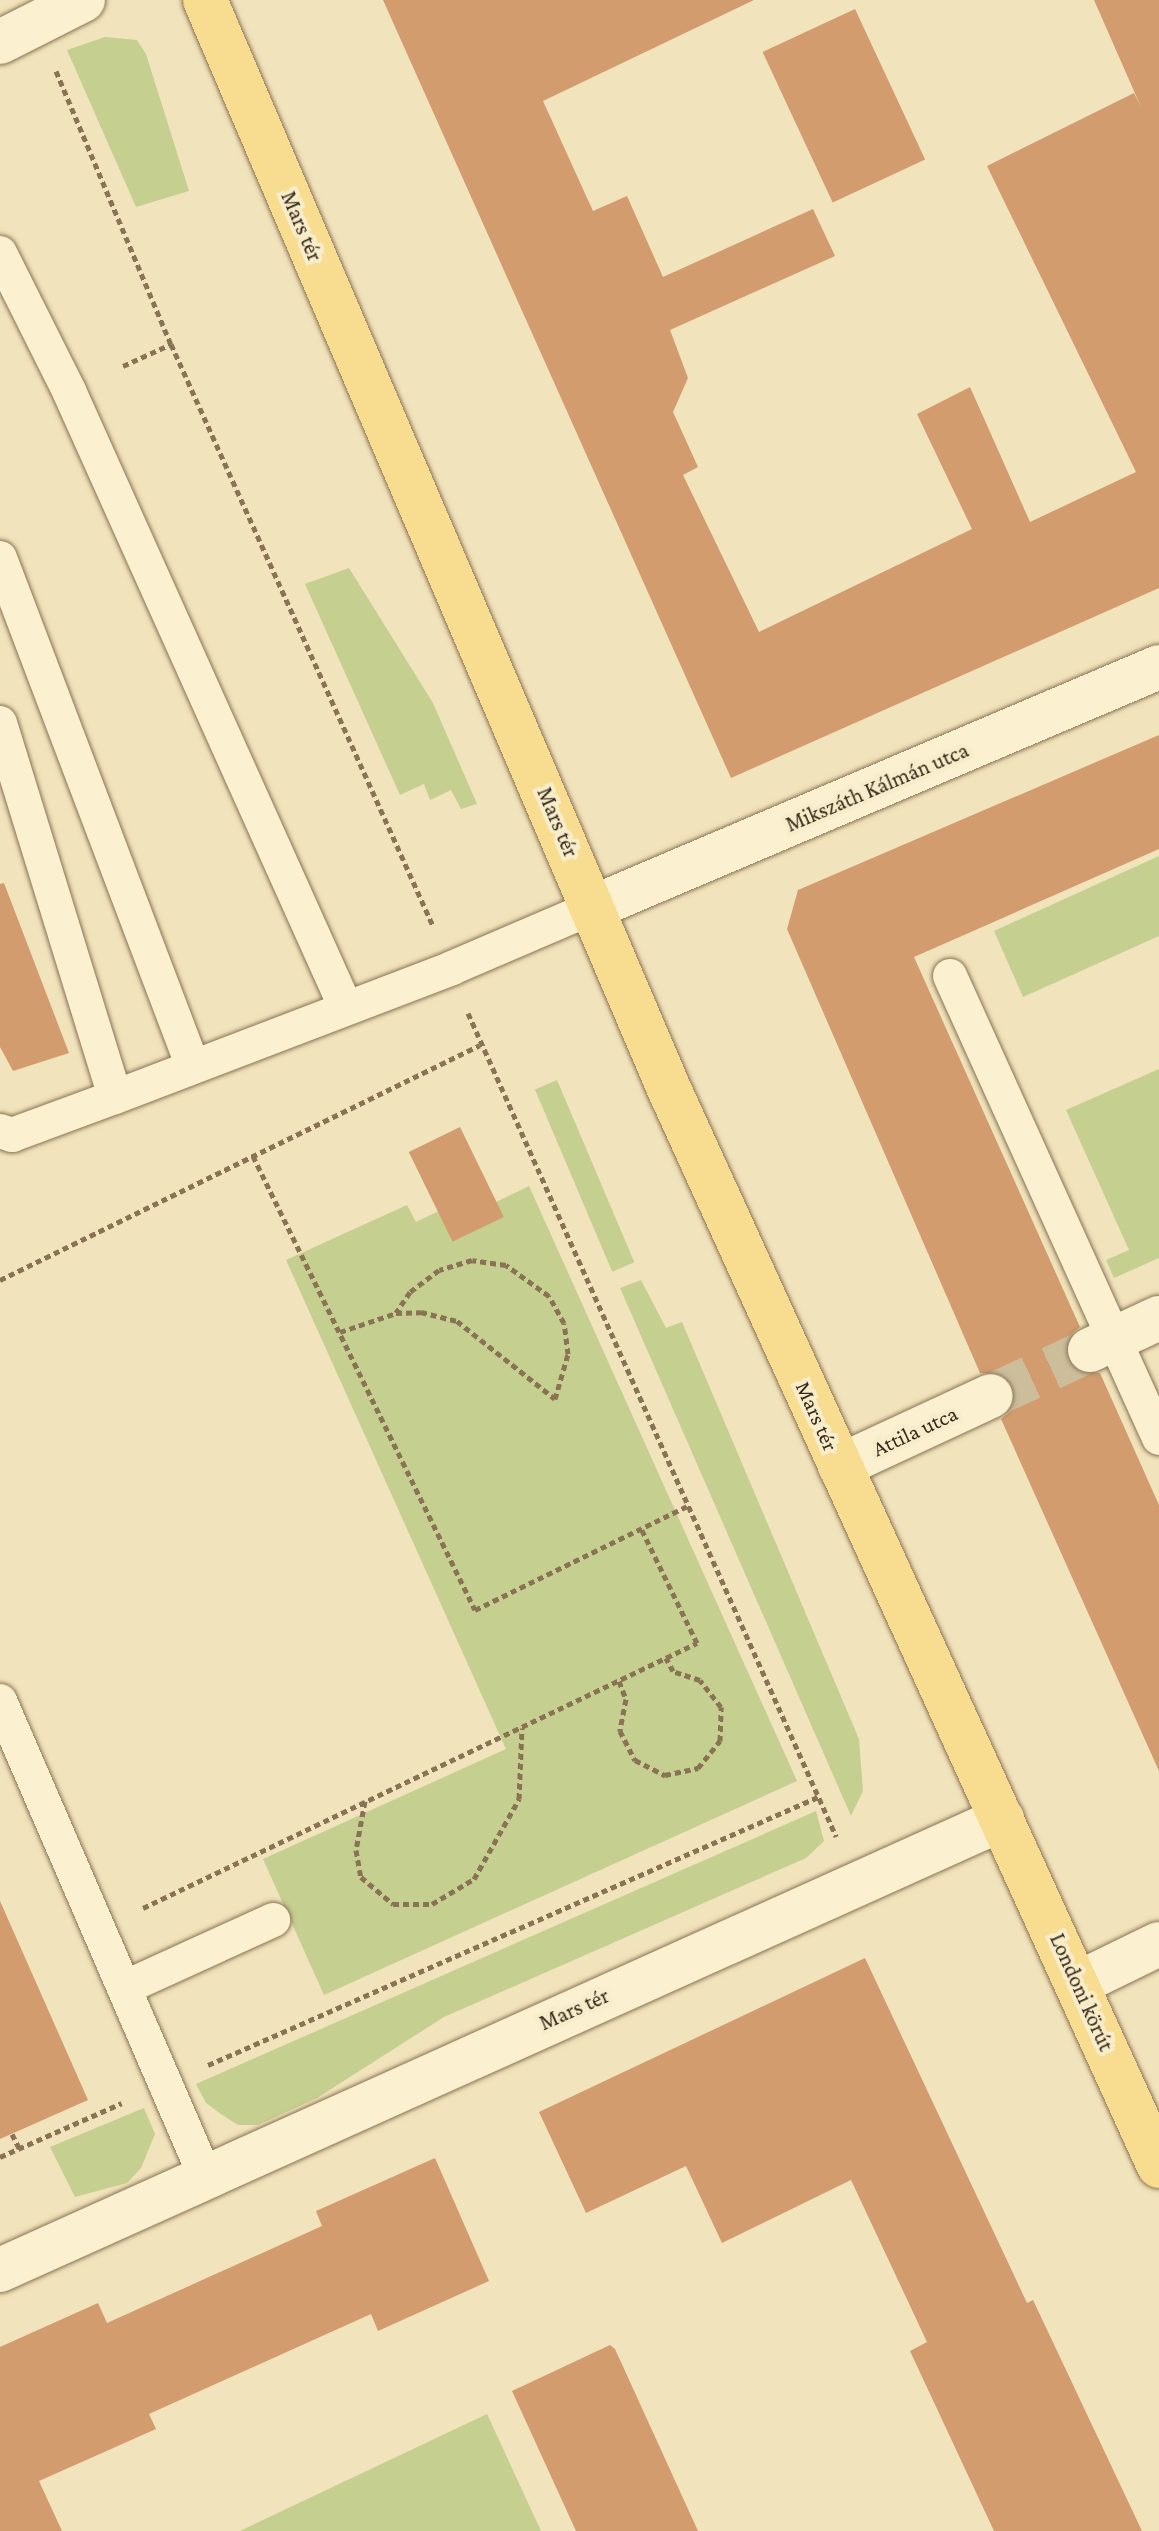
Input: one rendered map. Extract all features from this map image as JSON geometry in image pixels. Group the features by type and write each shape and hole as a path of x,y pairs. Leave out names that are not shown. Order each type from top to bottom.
{"main road":[{"name":"Mars tér","path":"205,0 670,1091 1002,1819"},
{"name":"Londoni körút","path":"1002,1819 1079,1983 1159,2166"}],"street":[{"path":"0,42 83,0"},
{"name":"Mikszáth Kálmán utca","path":"594,907 1159,667"},
{"path":"1103,1344 1159,1318"},
{"name":"Attila utca","path":"840,1466 991,1396"},
{"name":"Mars tér","path":"0,2270 1002,1819"},
{"path":"1079,1983 1159,1944"}],"lane":[{"path":"0,253 69,391 345,1006"},
{"path":"0,558 193,1067"},
{"path":"0,723 115,1097"},
{"path":"4,1126 115,1097 345,1006 452,968 594,907"},
{"path":"950,976 1103,1344 1159,1438"},
{"path":"0,1701 206,2178"},
{"path":"124,1988 273,1920"}],"path":[{"path":"123,366 171,344"},
{"path":"0,1280 480,1045"},
{"path":"253,1156 475,1610 687,1506"},
{"path":"340,1332 396,1313 421,1312 457,1321 555,1399 568,1354 564,1323 549,1296 506,1265 472,1260 439,1270 410,1292 396,1313"},
{"path":"99,1930 697,1643 642,1530"},
{"path":"619,1681 626,1699 620,1731 635,1760 665,1775 698,1768 720,1741 721,1707 700,1680 673,1671 666,1658"},
{"path":"365,1801 356,1850 361,1877 393,1904 432,1904 474,1879 519,1799 522,1728"},
{"path":"0,2157 818,1797"},
{"path":"12,2134 19,2148"}],"green space":[{"path":"105,37 137,40 146,54 189,191 136,207 67,50"},
{"path":"349,568 433,703 477,804 461,809 451,790 430,800 424,784 400,795 305,584"},
{"path":"1159,856 1159,936 1023,997 994,931"},
{"path":"1159,1069 1159,1258 1114,1278 1106,1260 1129,1250 1066,1110"},
{"path":"557,1080 634,1262 612,1272 535,1089"},
{"path":"529,1186 797,1781 324,1995 263,1859 506,1749 286,1260 407,1205 416,1222 441,1210 456,1240 503,1217 496,1202"},
{"path":"641,1280 666,1328 682,1322 859,1739 863,1791 851,1816 620,1288"},
{"path":"816,1811 824,1841 806,1858 444,2017 317,2098 258,2125 238,2125 221,2114 206,2103 196,2084"},
{"path":"144,2108 155,2134 141,2168 127,2183 75,2197 50,2147"},
{"path":"487,2414 541,2531 240,2531"}],"building":[{"path":"383,0 754,0 543,101 593,211 627,196 663,277 813,209 835,256 670,330 688,378 673,412 698,467 683,475 759,632 972,529 917,414 970,387 1030,522 1136,472 987,166 1134,93 1141,107 1094,0 1159,0 1159,588 731,778"},
{"path":"855,9 925,159 833,203 763,52"},
{"path":"1159,735 1159,849 914,957 1080,1327 1069,1336 1067,1360 1076,1371 1100,1373 1159,1505 1159,1771 1001,1419 1012,1410 1014,1386 1005,1375 980,1373 787,929 798,890"},
{"path":"4,883 69,1053 13,1071 0,1047 0,884"},
{"path":"460,1127 504,1217 453,1242 409,1152"},
{"path":"0,1901 88,2100 0,2139"},
{"path":"865,1958 1027,2303 1033,2300 1142,2531 994,2531 910,2351 927,2342 851,2180 722,2243 686,2166 586,2213 539,2112"},
{"path":"435,2158 489,2281 378,2331 371,2314 149,2414 156,2429 39,2481 62,2531 0,2531 0,2347 98,2303 107,2323 322,2226 316,2211"},
{"path":"610,2345 615,2349 698,2531 576,2531 512,2391"}],"tunnel":[{"path":"991,1396 1090,1350"}]}
